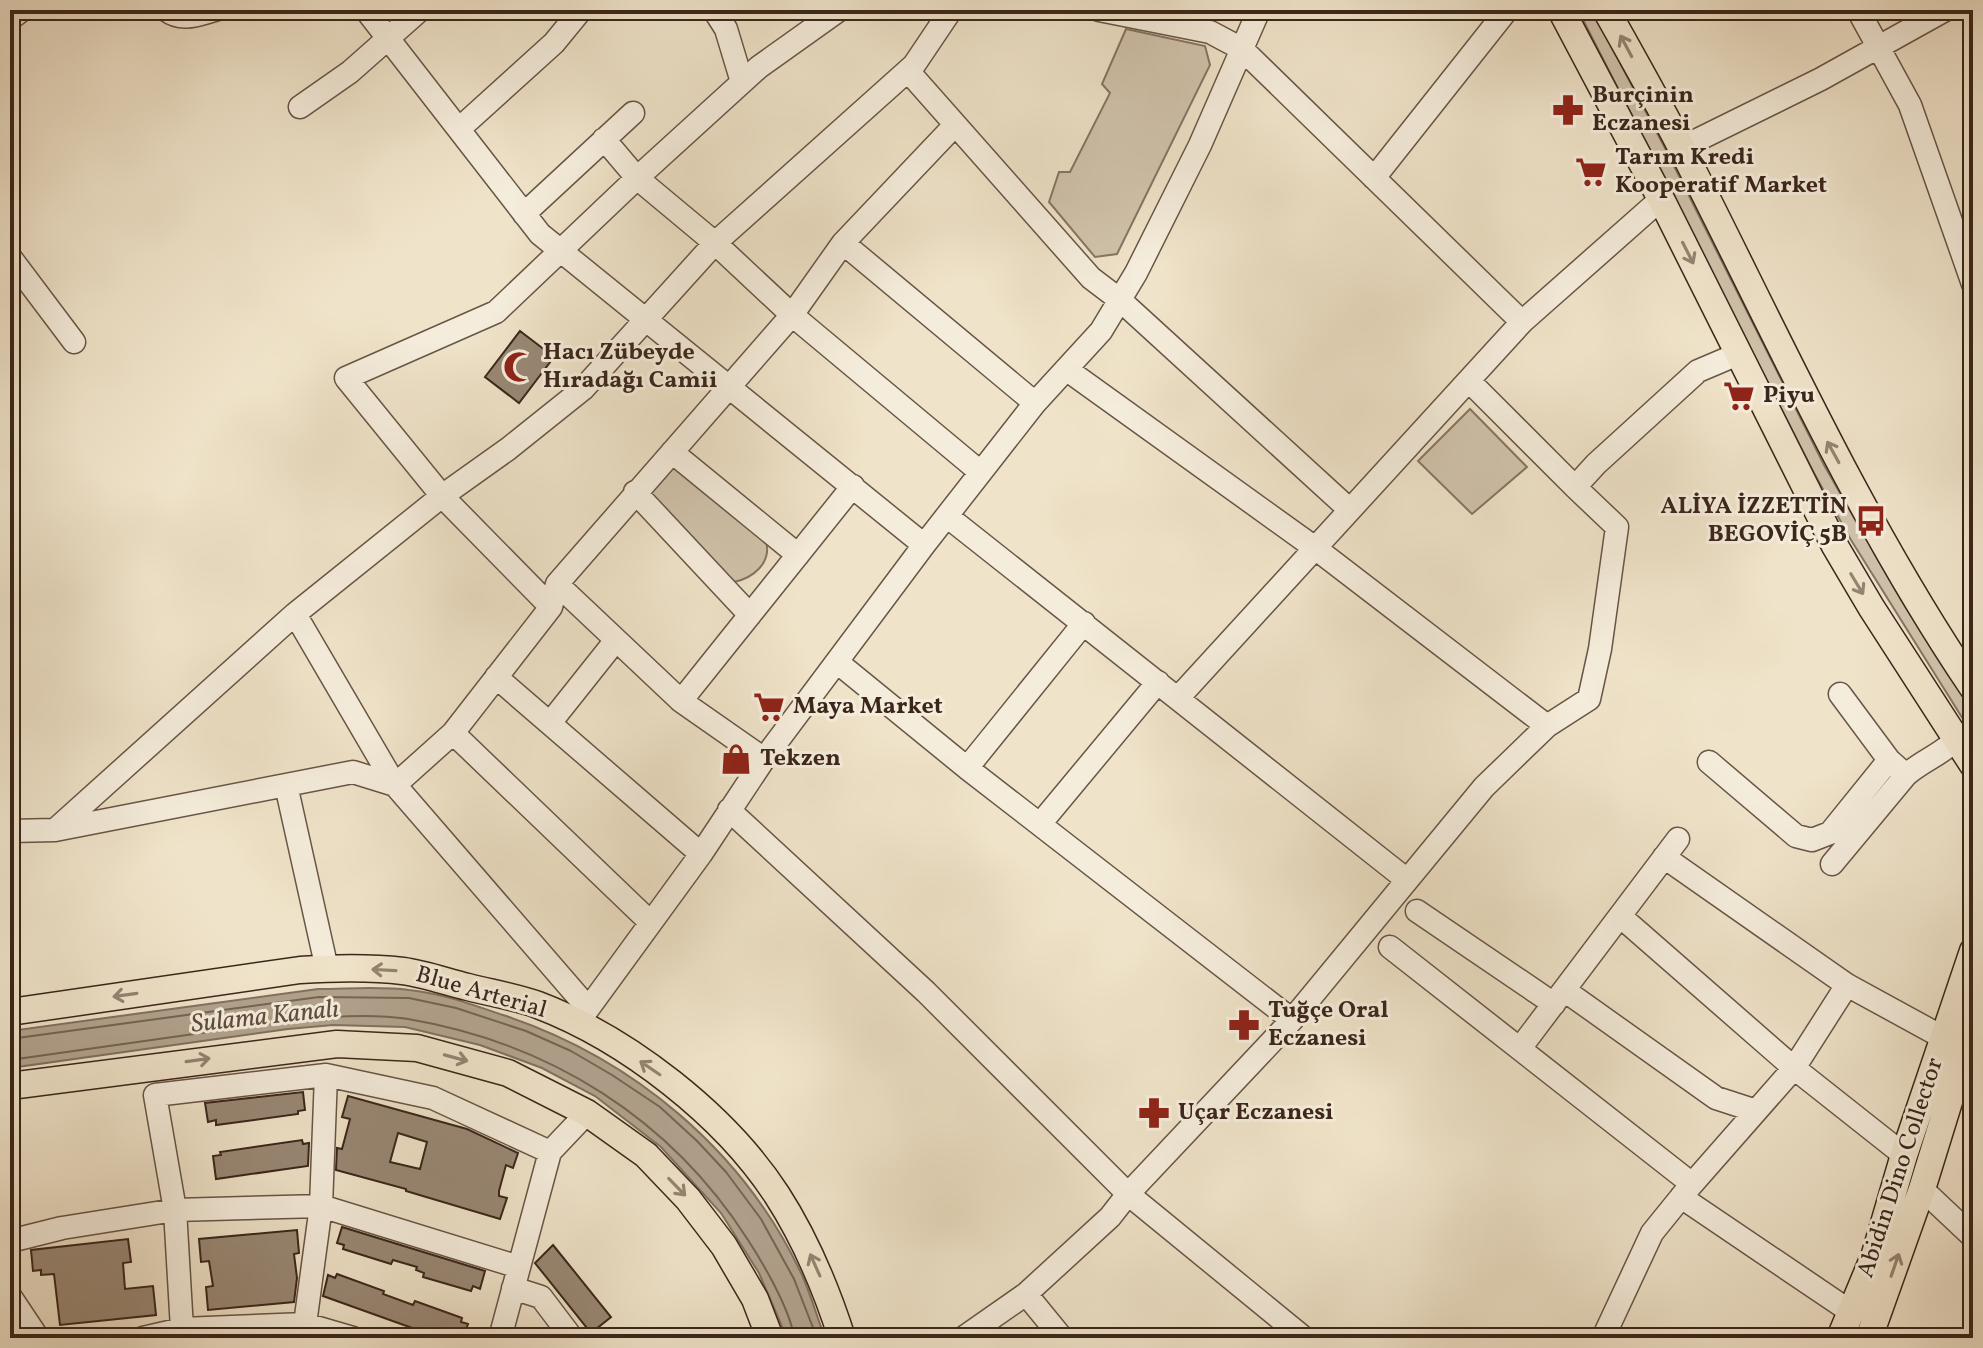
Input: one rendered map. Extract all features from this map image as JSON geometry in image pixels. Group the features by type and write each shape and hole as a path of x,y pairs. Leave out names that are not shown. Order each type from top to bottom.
{"main road":[{"path":"1561,10 1661,199 1835,546 1973,765"},
{"path":"1606,10 1681,148 1827,440 1916,601 1973,688"},
{"name":"Abidin Dino Collector","path":"1840,1338 1875,1254 1904,1155 1973,951"},
{"name":"Blue Arterial","path":"10,1012 327,969 405,971 582,1015 609,1040 685,1092 726,1132 776,1193 805,1242 827,1291 842,1338"},
{"name":"Abidin Dino Collector","path":"1869,1338 1922,1189 1973,1024"},
{"path":"10,1086 337,1044 417,1048 508,1073 587,1113 646,1155 688,1199 724,1246 755,1299 770,1338"}],"street":[{"path":"10,19 22,10"},
{"path":"166,10 174,16 190,18 215,10"},
{"path":"366,10 540,234 924,545"},
{"path":"300,107 350,72 420,10"},
{"path":"459,129 554,43 581,10"},
{"path":"714,10 726,29 742,82"},
{"path":"551,607 442,496 346,378 496,312 759,67 839,10"},
{"path":"55,830 295,614 442,496 508,449 583,389 715,243 908,71 951,10"},
{"path":"1099,10 1210,32 1242,49 1522,322"},
{"path":"295,614 395,785 582,1015 701,854 764,759 948,517 979,471 1035,403 1101,331 1200,145 1259,10"},
{"path":"1374,178 1507,10"},
{"path":"1858,10 1910,105 1973,284"},
{"path":"1681,148 1821,79 1945,10"},
{"path":"908,71 1091,278 1120,300 1350,510"},
{"path":"524,214 633,113"},
{"path":"395,785 453,733 551,607 557,584 792,315 843,243 955,125"},
{"path":"604,139 637,178 715,243 792,315 979,471"},
{"path":"1178,698 1522,322 1661,199"},
{"path":"843,243 1035,403"},
{"path":"10,257 74,342"},
{"path":"1575,487 1698,371 1738,354"},
{"path":"1066,369 1315,548 1547,726"},
{"path":"963,1338 1026,1294 1110,1217 1292,1020 1484,787 1547,726 1589,699 1600,649 1617,527 1469,381"},
{"path":"672,452 798,555"},
{"path":"681,701 853,486"},
{"path":"635,492 750,615"},
{"path":"948,517 1407,880"},
{"path":"557,584 681,701 764,759"},
{"path":"967,768 1084,623"},
{"path":"550,723 616,640"},
{"path":"837,662 967,768 1292,1020"},
{"path":"496,677 701,854"},
{"path":"1040,824 1158,682"},
{"path":"1840,694 1889,760 1906,775"},
{"path":"453,733 650,922"},
{"path":"1832,864 1906,775 1957,739"},
{"path":"1709,762 1796,836 1812,840 1830,833 1889,760"},
{"path":"10,831 55,830 353,772 395,785"},
{"path":"286,785 327,969"},
{"path":"729,810 926,992 1128,1194 1304,1338"},
{"path":"1521,1047 1678,839"},
{"path":"1664,857 1847,985 1944,1038"},
{"path":"1417,911 1716,1098 1756,1111"},
{"path":"1620,916 1794,1068 1904,1155"},
{"path":"1390,947 1521,1047 1686,1190 1851,1312"},
{"path":"1603,1338 1652,1233 1794,1068 1847,985"},
{"path":"182,1329 175,1210 155,1095 326,1075 433,1098 550,1152"},
{"path":"305,1324 321,1206 326,1075"},
{"path":"500,1338 550,1152 587,1113"},
{"path":"1922,1189 1973,1237"},
{"path":"10,1241 62,1228 175,1210 321,1206 516,1278 541,1297 572,1338"},
{"path":"1026,1294 1062,1338"},
{"path":"10,1296 38,1338"},
{"path":"143,1338 182,1329 305,1324 353,1338"}],"shaded area":[{"path":"1578,10 1592,10 1824,465 1903,603 1973,711 1973,735 1851,540 1814,473"},
{"path":"1126,29 1205,46 1210,65 1117,254 1095,257 1049,202 1059,172 1070,172 1110,93 1102,84"},
{"path":"1470,409 1527,467 1472,514 1418,461"},
{"path":"669,456 766,541 764,563 754,573 734,582 643,487"}],"water":[{"name":"Sulama Kanalı","path":"318,989 398,989 457,1000 551,1033 639,1083 680,1115 749,1188 778,1230 802,1275 825,1338 787,1338 759,1273 721,1213 661,1147 595,1096 542,1068 480,1045 405,1027 333,1025 10,1068 10,1031"}],"building":[{"name":"Hacı Zübeyde Hıradağı Camii","path":"520,331 554,357 519,403 485,377"},
{"path":"303,1092 305,1110 298,1111 298,1114 216,1125 216,1120 208,1122 205,1103"},
{"path":"348,1096 467,1129 518,1153 513,1168 506,1165 499,1196 507,1198 500,1219 336,1170 337,1148 342,1149 350,1119 342,1117","holes":["398,1133 427,1142 420,1169 390,1162"]},
{"path":"302,1140 303,1144 309,1143 308,1166 216,1179 213,1156 221,1155 220,1152"},
{"path":"342,1227 485,1271 480,1289 473,1286 471,1291 423,1277 424,1273 416,1270 417,1267 393,1260 391,1264 343,1249 344,1245 337,1243"},
{"path":"297,1230 299,1253 294,1254 297,1278 294,1302 208,1310 206,1287 213,1286 209,1261 201,1262 199,1239"},
{"path":"128,1239 131,1262 123,1263 125,1289 153,1286 156,1315 60,1325 54,1274 41,1275 41,1270 33,1271 31,1250"},
{"path":"553,1245 611,1317 591,1333 535,1263"},
{"path":"337,1274 413,1305 415,1301 462,1318 461,1322 468,1324 463,1338 440,1338 323,1296 328,1275 335,1278"}],"place":[{"name":"Burçinin Eczanesi","path":"1568,110"},
{"name":"Tarım Kredi Kooperatif Market","path":"1591,172"},
{"name":"Hacı Zübeyde Hıradağı Camii","path":"519,367"},
{"name":"Piyu","path":"1739,396"},
{"name":"ALİYA İZZETTİN BEGOVİÇ 5B","path":"1871,521"},
{"name":"Maya Market","path":"769,707"},
{"name":"Tekzen","path":"736,759"},
{"name":"Tuğçe Oral Eczanesi","path":"1244,1025"},
{"name":"Uçar Eczanesi","path":"1154,1113"}]}
